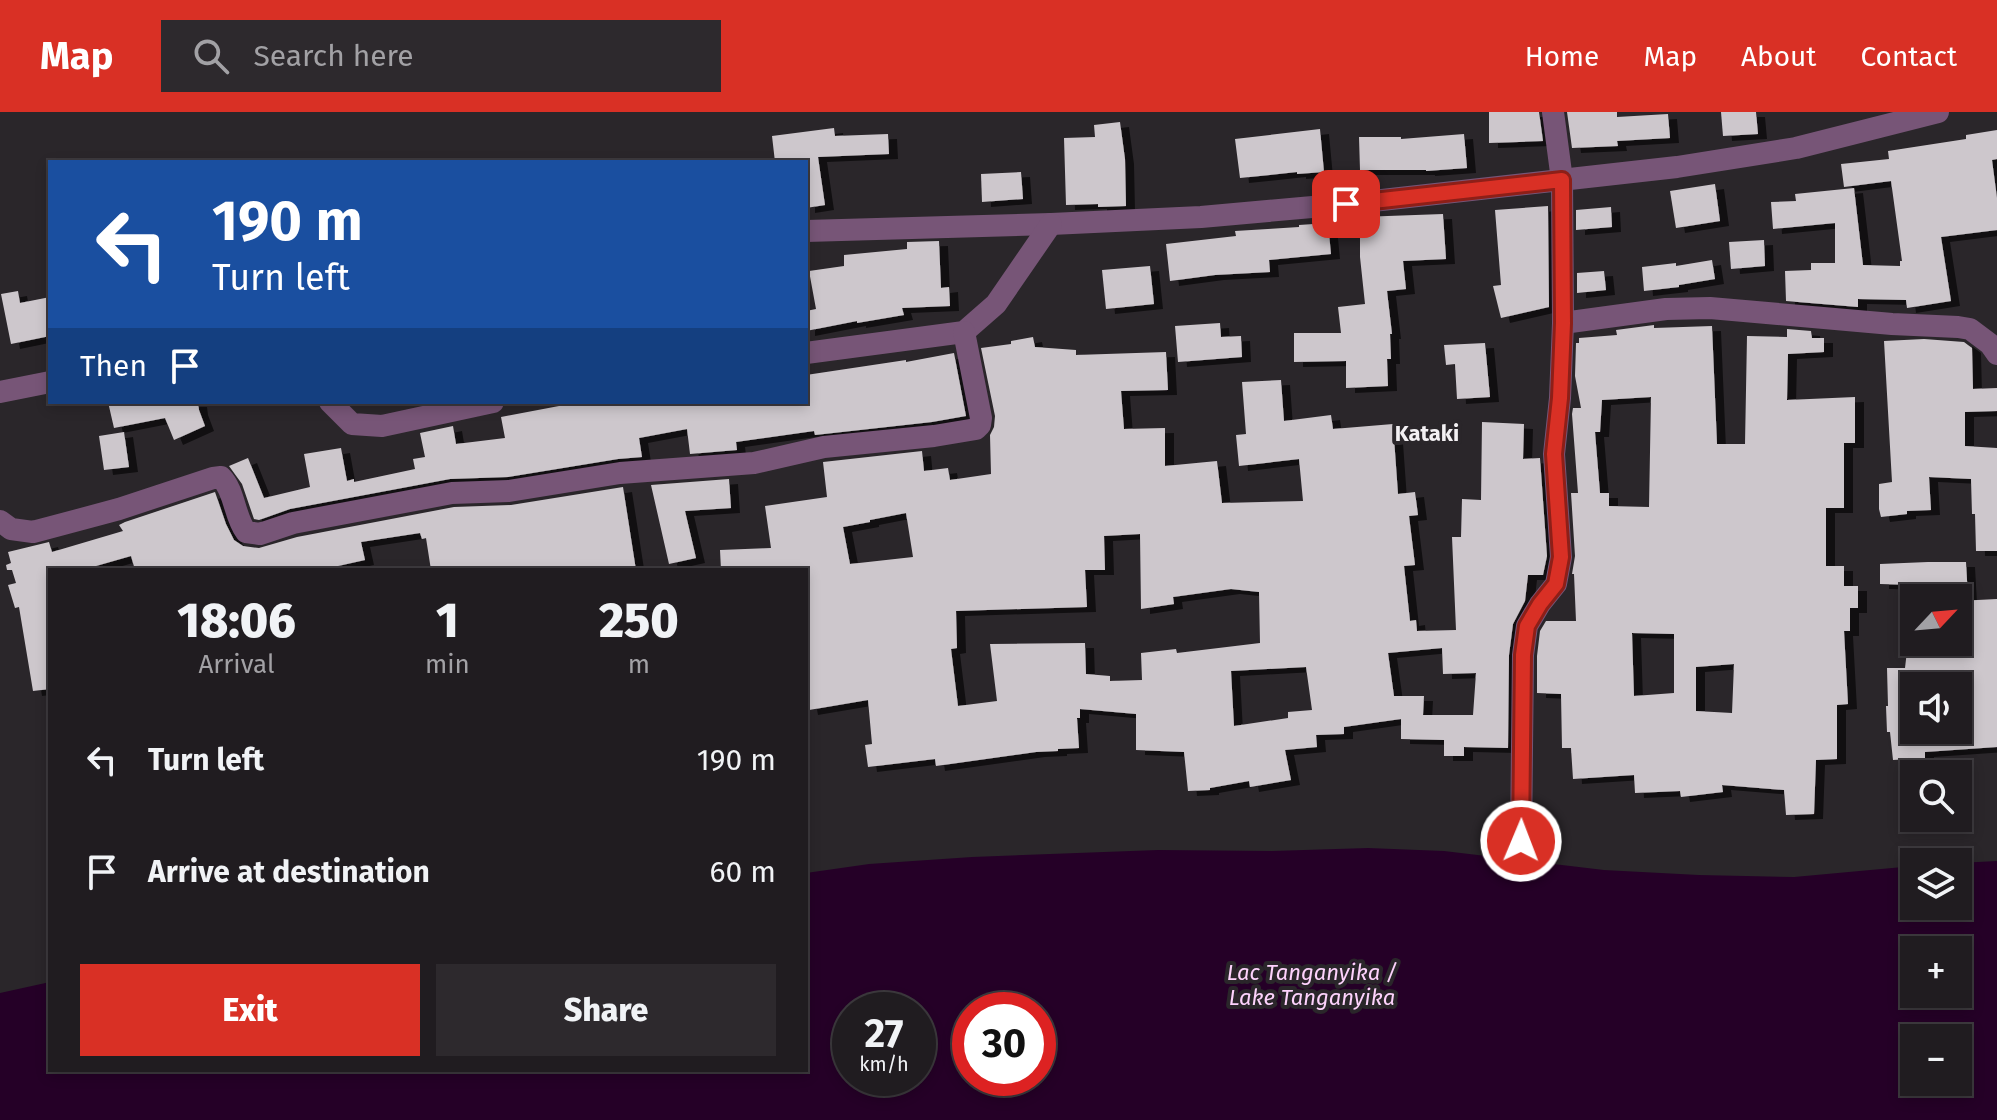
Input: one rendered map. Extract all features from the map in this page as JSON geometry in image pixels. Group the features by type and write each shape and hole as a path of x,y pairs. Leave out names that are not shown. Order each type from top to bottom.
{"street":[{"path":"1521,841 1523,655 1527,626 1556,584 1561,557 1554,454 1563,323 1562,180 1553,112"},
{"path":"808,231 1201,217 1346,204 1677,167 1796,148 1938,112"},
{"path":"808,353 964,332 996,304 1051,224"},
{"path":"1563,323 1666,309 1710,308 1958,327 1970,329 1990,344 1997,354"},
{"path":"0,521 11,529 33,532 221,477 227,483 239,523 246,532 260,534 293,523 452,493 509,491 620,473 754,463 824,447 976,429 981,418 964,332"},
{"path":"0,392 48,382"},
{"path":"332,404 352,424 382,426 484,404"}],"water":[{"name":"Lac Tanganyika / Lake Tanganyika","path":"1368,848 1444,851 1604,870 1699,875 1794,877 1900,867 1900,920 1972,920 1972,862 1997,861 1997,1120 0,1120 0,993 48,982 48,1072 808,1072 808,873 869,864 1158,850"}],"building":[{"path":"1489,112 1539,112 1543,141 1489,143"},
{"path":"1567,112 1617,112 1617,117 1668,114 1670,138 1617,141 1618,146 1572,148"},
{"path":"1721,112 1756,112 1758,134 1723,136"},
{"path":"1120,122 1126,206 1066,205 1064,138 1095,137 1094,125"},
{"path":"834,128 835,136 888,134 889,154 818,157 825,205 808,208 808,160 775,160 772,136"},
{"path":"1320,129 1324,172 1240,178 1235,139"},
{"path":"1997,130 1997,159 1992,160 1997,230 1941,237 1951,301 1907,308 1906,300 1858,299 1858,307 1786,301 1785,271 1811,270 1811,263 1835,263 1835,223 1773,229 1771,202 1796,201 1795,194 1854,188 1863,265 1900,266 1902,261 1891,181 1844,187 1841,164 1889,159 1888,151 1966,139 1966,135"},
{"path":"1464,134 1467,168 1360,170 1359,137 1401,139"},
{"path":"1021,172 1023,199 982,202 981,174"},
{"path":"1715,184 1720,221 1676,228 1670,191"},
{"path":"1548,206 1549,307 1501,318 1493,286 1501,285 1495,210"},
{"path":"1611,207 1612,227 1576,230 1576,210"},
{"path":"1443,214 1446,259 1403,261 1406,289 1387,291 1392,334 1391,359 1387,359 1388,386 1346,388 1346,361 1294,362 1294,333 1341,333 1338,307 1365,304 1360,217"},
{"path":"1328,223 1331,254 1269,260 1270,272 1170,281 1166,244 1236,236 1235,231"},
{"path":"1764,240 1765,266 1731,269 1729,242"},
{"path":"939,241 941,288 949,287 950,306 902,308 904,315 808,331 808,311 816,309 809,271 844,266 844,255 907,249 907,242"},
{"path":"1712,260 1715,279 1644,291 1642,267"},
{"path":"1150,266 1154,304 1106,309 1102,270"},
{"path":"1604,271 1606,290 1577,293 1577,273"},
{"path":"18,291 20,303 48,297 48,336 11,344 1,294"},
{"path":"1220,323 1221,337 1241,336 1242,357 1178,362 1175,326"},
{"path":"1654,325 1654,328 1712,326 1717,444 1745,444 1747,336 1787,337 1787,329 1811,331 1812,338 1824,338 1824,352 1788,354 1787,400 1855,397 1855,443 1844,443 1844,508 1826,508 1826,566 1844,566 1844,586 1858,586 1858,608 1850,608 1850,631 1844,631 1848,704 1837,705 1837,759 1816,760 1814,814 1786,815 1784,790 1722,785 1723,792 1681,797 1680,791 1635,793 1634,775 1573,779 1571,748 1562,748 1561,694 1537,693 1540,631 1546,621 1576,621 1571,493 1578,493 1572,414 1573,408 1581,408 1575,376 1576,343 1579,343 1579,338 1617,335 1616,330","holes":["1651,397 1649,507 1609,506 1609,493 1600,493 1595,432 1600,432 1602,400","1632,633 1674,634 1674,693 1634,696","1734,664 1732,713 1696,711 1696,667"]},
{"path":"1033,337 1035,347 1076,350 1076,355 1166,352 1168,390 1121,391 1124,429 1165,428 1165,466 1217,461 1222,503 1303,501 1299,459 1239,466 1236,435 1246,434 1242,382 1281,380 1284,421 1331,415 1333,429 1393,424 1398,494 1415,492 1418,515 1409,516 1415,565 1404,566 1410,621 1416,620 1417,631 1456,630 1452,537 1461,537 1462,499 1481,500 1482,422 1524,424 1523,459 1540,458 1547,556 1543,575 1528,575 1525,601 1513,624 1509,655 1508,748 1464,747 1464,756 1444,756 1444,740 1401,739 1401,719 1344,727 1344,734 1316,735 1317,747 1285,750 1291,780 1250,787 1249,781 1210,790 1188,791 1184,752 1136,750 1136,714 1080,709 1080,718 1077,718 1079,748 936,766 935,759 868,767 865,745 872,744 868,700 809,710 808,568 721,568 720,550 771,548 765,506 827,497 823,462 922,451 924,471 948,468 950,480 991,474 990,435 995,416 981,348 1011,344 1011,341","holes":["906,513 913,557 850,564 843,527","1140,534 1141,609 1174,604 1173,597 1231,589 1259,592 1260,643 1177,653 1176,649 1141,653 1142,680 1110,681 1110,676 1086,674 1085,643 990,644 997,701 958,706 951,649 957,648 956,611 1087,607 1085,570 1105,570 1104,536","1442,648 1443,674 1476,673 1473,715 1423,715 1424,696 1394,696 1388,653","1306,667 1312,710 1288,712 1288,718 1234,726 1231,671"]},
{"path":"1924,339 1964,342 1972,348 1973,389 1997,388 1997,411 1965,412 1965,446 1997,448 1997,551 1976,551 1971,479 1929,477 1931,510 1881,517 1879,484 1892,482 1884,341"},
{"path":"1485,343 1490,397 1457,399 1455,364 1446,365 1444,345"},
{"path":"954,353 966,416 815,435 814,431 736,442 737,450 690,454 687,429 639,438 642,457 508,477 450,479 290,509 259,520 254,519 242,484 229,466 248,458 264,498 310,487 304,454 341,448 347,481 354,479 354,482 415,469 413,459 425,457 420,433 453,426 456,444 505,438 501,417 559,404 808,404 808,375"},
{"path":"108,404 198,404 205,426 174,440 165,418 114,428"},
{"path":"124,432 129,467 104,470 99,436"},
{"path":"729,479 731,508 685,511 696,558 669,564 651,485"},
{"path":"623,487 636,568 431,568 426,538 422,539 420,533 361,542 365,560 329,568 134,568 131,556 89,568 48,568 48,689 33,691 19,607 15,608 8,585 16,583 12,570 7,570 6,565 11,563 8,552 49,542 52,552 123,531 119,525 125,522 215,492 234,540 243,546 259,548 297,537 454,507 511,505"},
{"path":"1966,562 1967,584 1880,584 1880,564"},
{"path":"1997,599 1997,747 1925,752 1925,758 1893,760 1890,732 1887,732 1887,668 1905,668 1906,656 1972,656 1972,600"}],"district":[{"name":"Kataki","path":"1427,433"}],"route":[{"path":"1346,204 1562,180 1563,323 1554,454 1561,557 1556,584 1527,626 1523,655 1521,841"}]}
